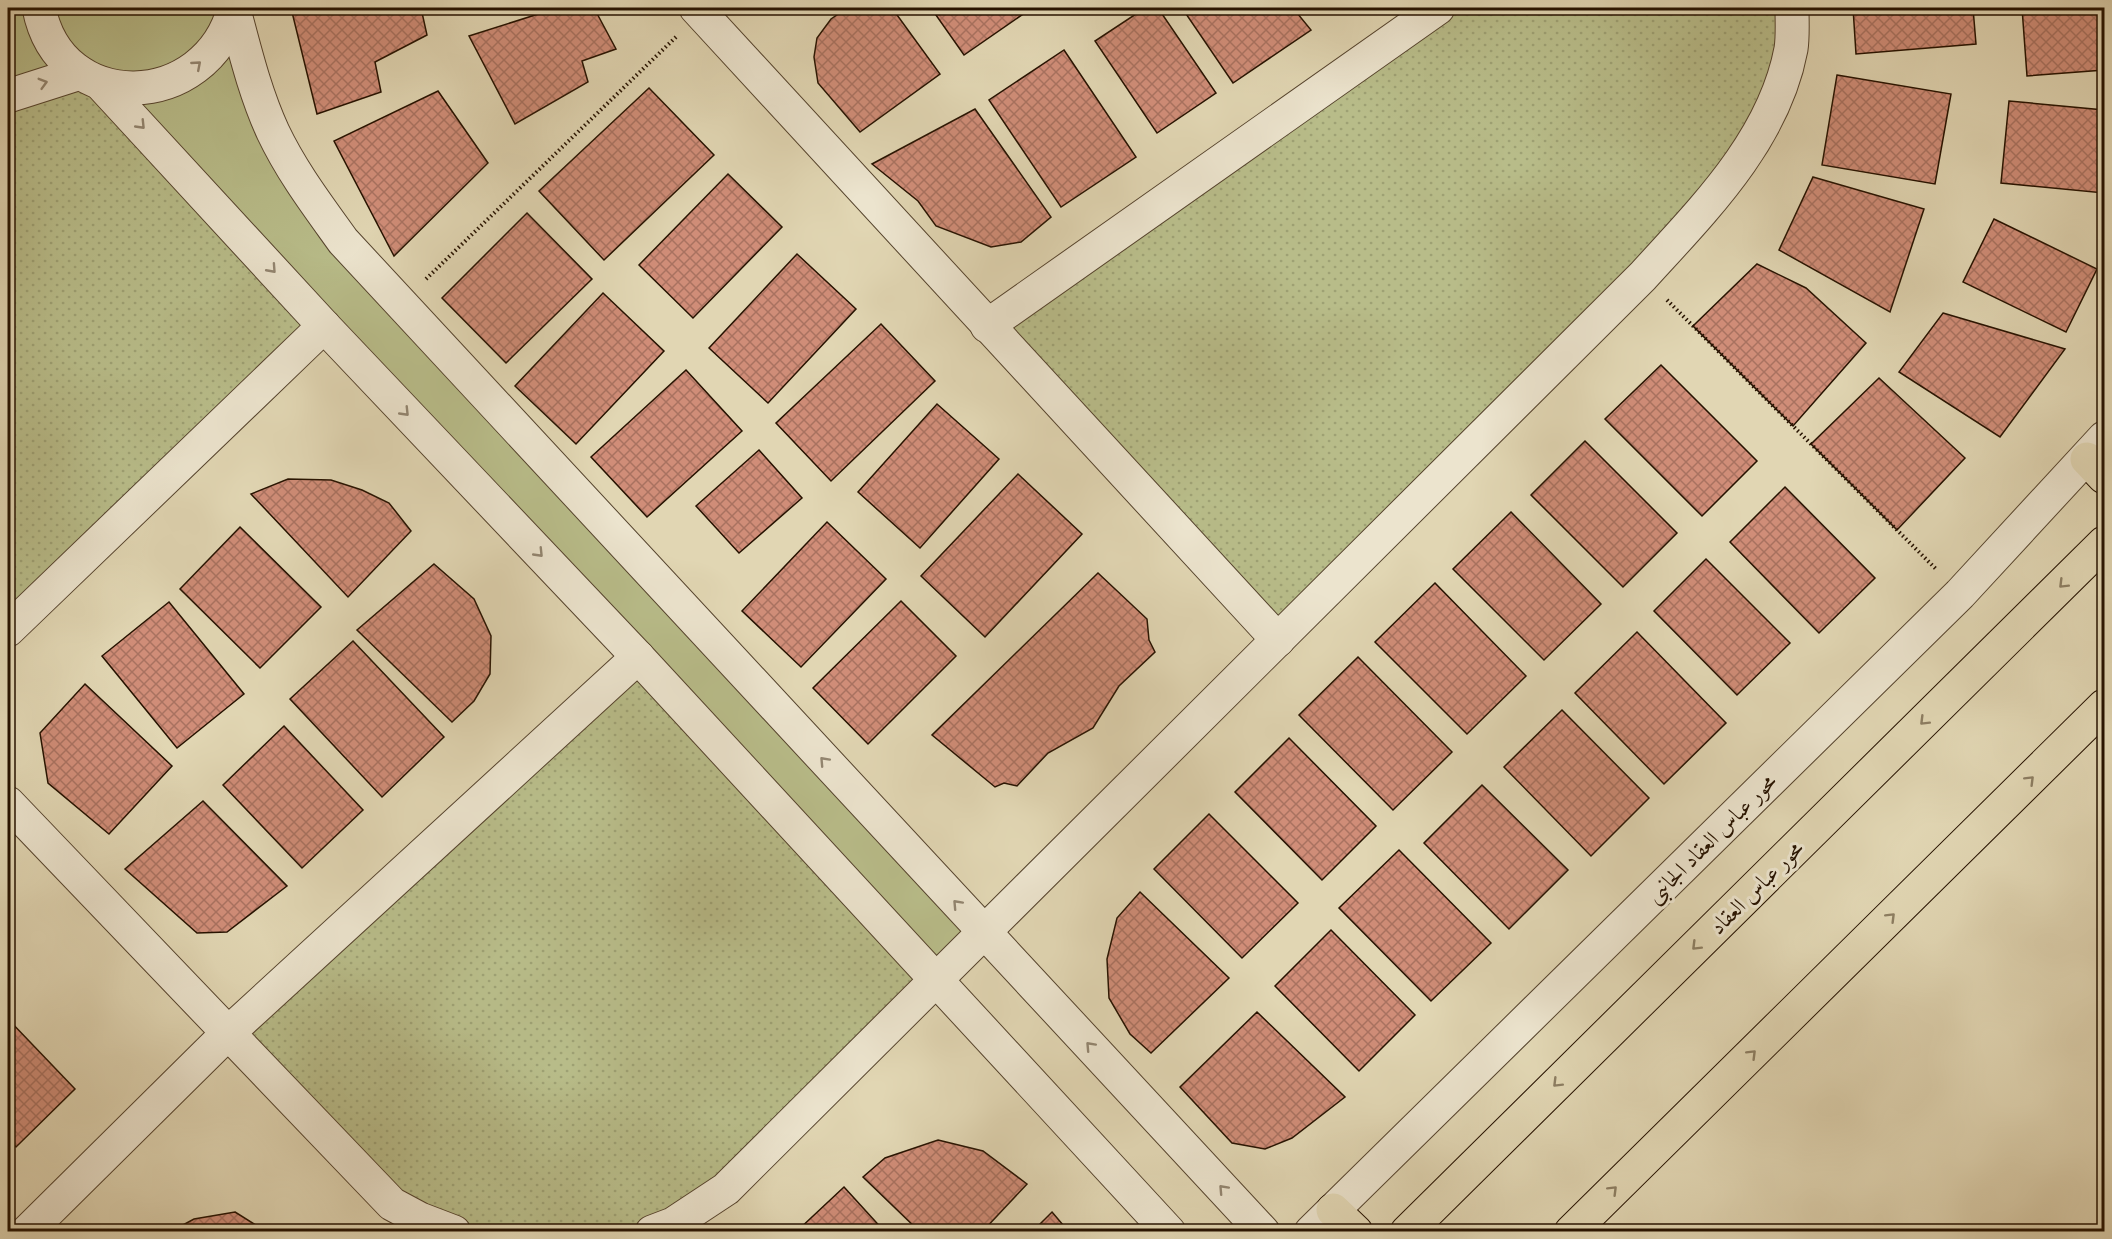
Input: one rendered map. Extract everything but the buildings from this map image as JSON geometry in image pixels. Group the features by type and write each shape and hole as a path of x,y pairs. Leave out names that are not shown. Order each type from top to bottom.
{"main road":[{"name":"محور عباس العقاد","path":"1407,1232 2104,543"},
{"path":"1571,1232 2104,706"}],"street":[{"path":"39,8 42,25 61,56 90,78 638,657 1169,1232"},
{"path":"987,326 1438,8"},
{"path":"652,1232 673,1224 726,1189 1643,276 1719,192 1773,106 1791,48 1792,8"},
{"path":"8,96 90,78 143,89 184,76 216,48 234,9"},
{"path":"234,9 250,72 269,122 305,189 344,241 400,305 1263,1232"},
{"path":"701,10 987,326 1278,640"},
{"path":"8,630 324,326"},
{"name":"محور عباس العقاد الجانبى","path":"1333,1224 1960,594 2099,458"},
{"path":"27,1232 227,1034 638,657"},
{"path":"8,803 392,1204 420,1219 454,1232"}],"path":[{"path":"400,305 701,10"},
{"path":"1643,276 1960,594"}],"green space":[{"path":"8,8 234,8 305,189 984,933 936,981 324,326 8,96"},
{"path":"1438,8 1792,8 1742,157 1278,640 987,326"},
{"path":"80,73 324,326 8,630 8,96"},
{"path":"638,657 936,981 726,1189 652,1231 454,1231 420,1219 227,1034"}]}
